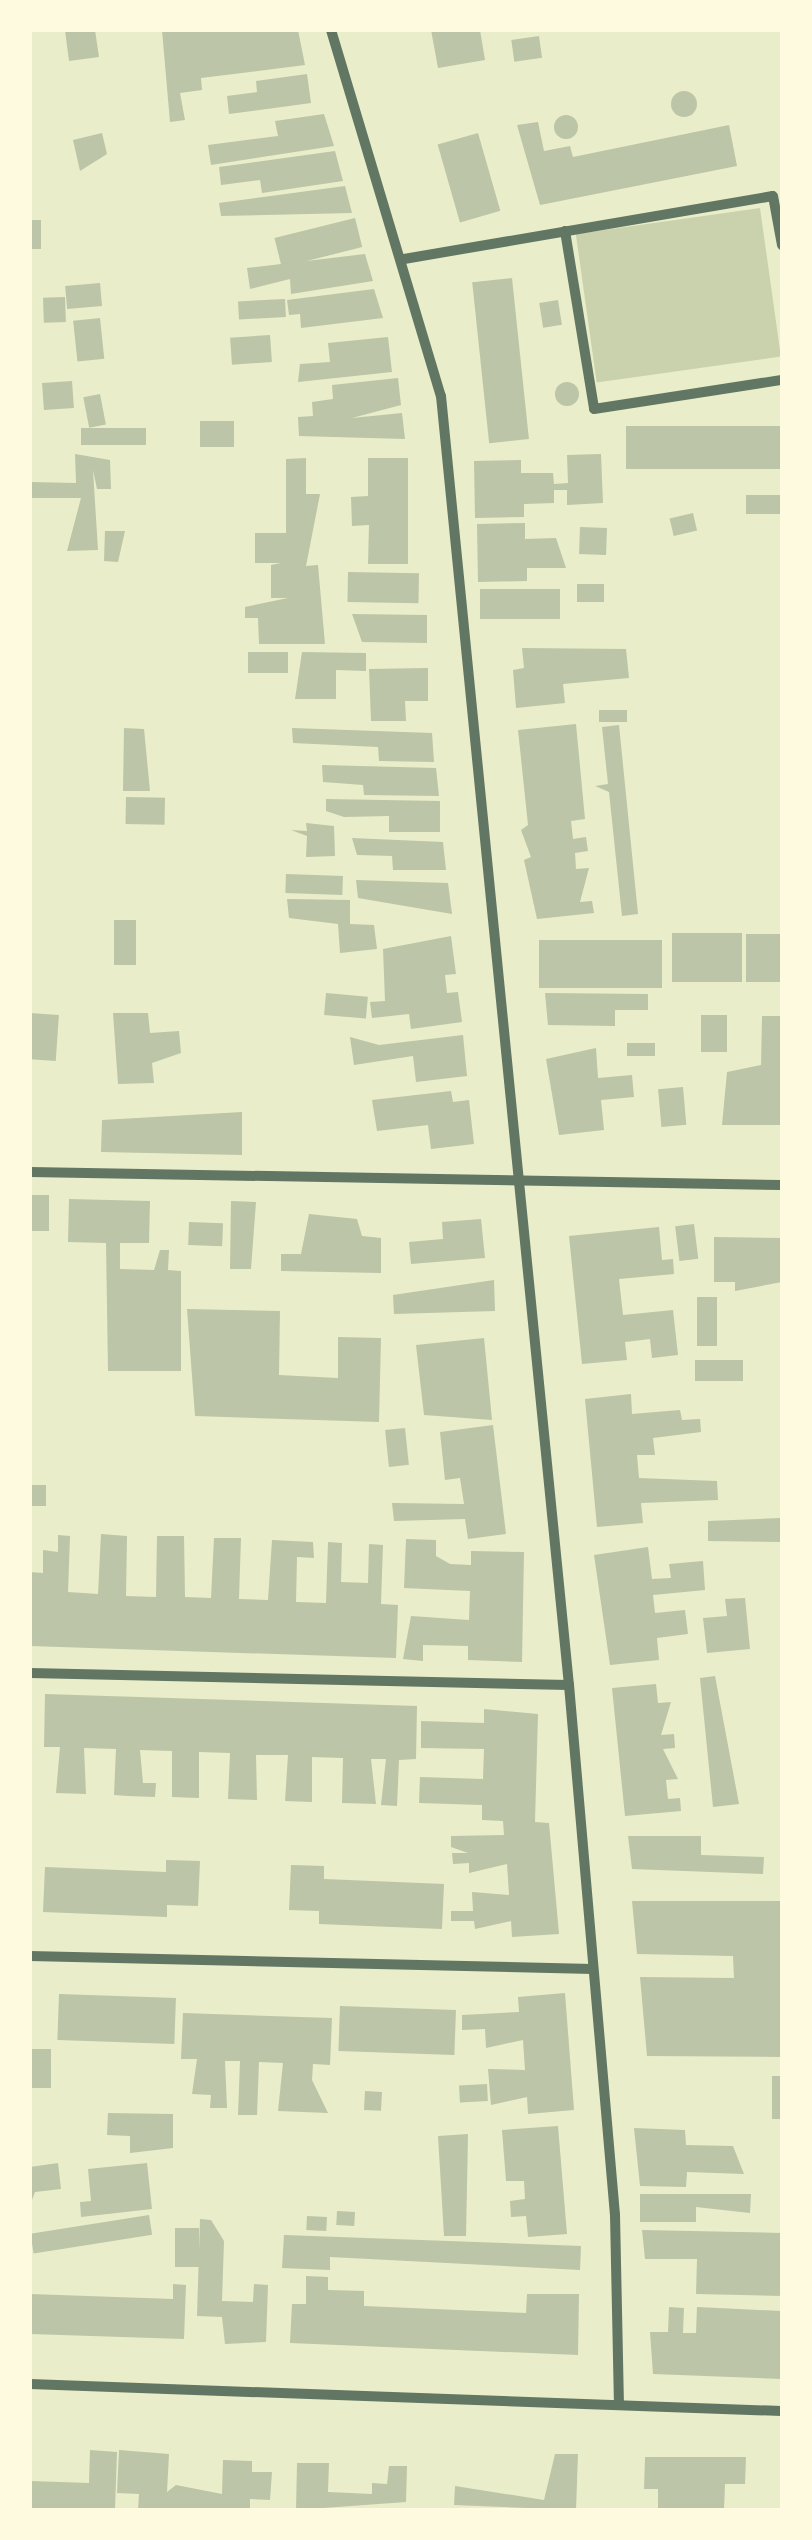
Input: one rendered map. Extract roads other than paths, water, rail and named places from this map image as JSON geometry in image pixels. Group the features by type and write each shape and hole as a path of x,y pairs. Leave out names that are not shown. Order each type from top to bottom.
{"street":[{"path":"330,30 404,259 441,396 515,1183 569,1685 615,2215 619,2404"},
{"path":"404,259 773,196 782,244"},
{"path":"565,232 594,408 782,380"},
{"path":"30,1172 782,1186"},
{"path":"30,1674 569,1685"},
{"path":"30,1956 593,1970"},
{"path":"30,2384 782,2410"}]}
